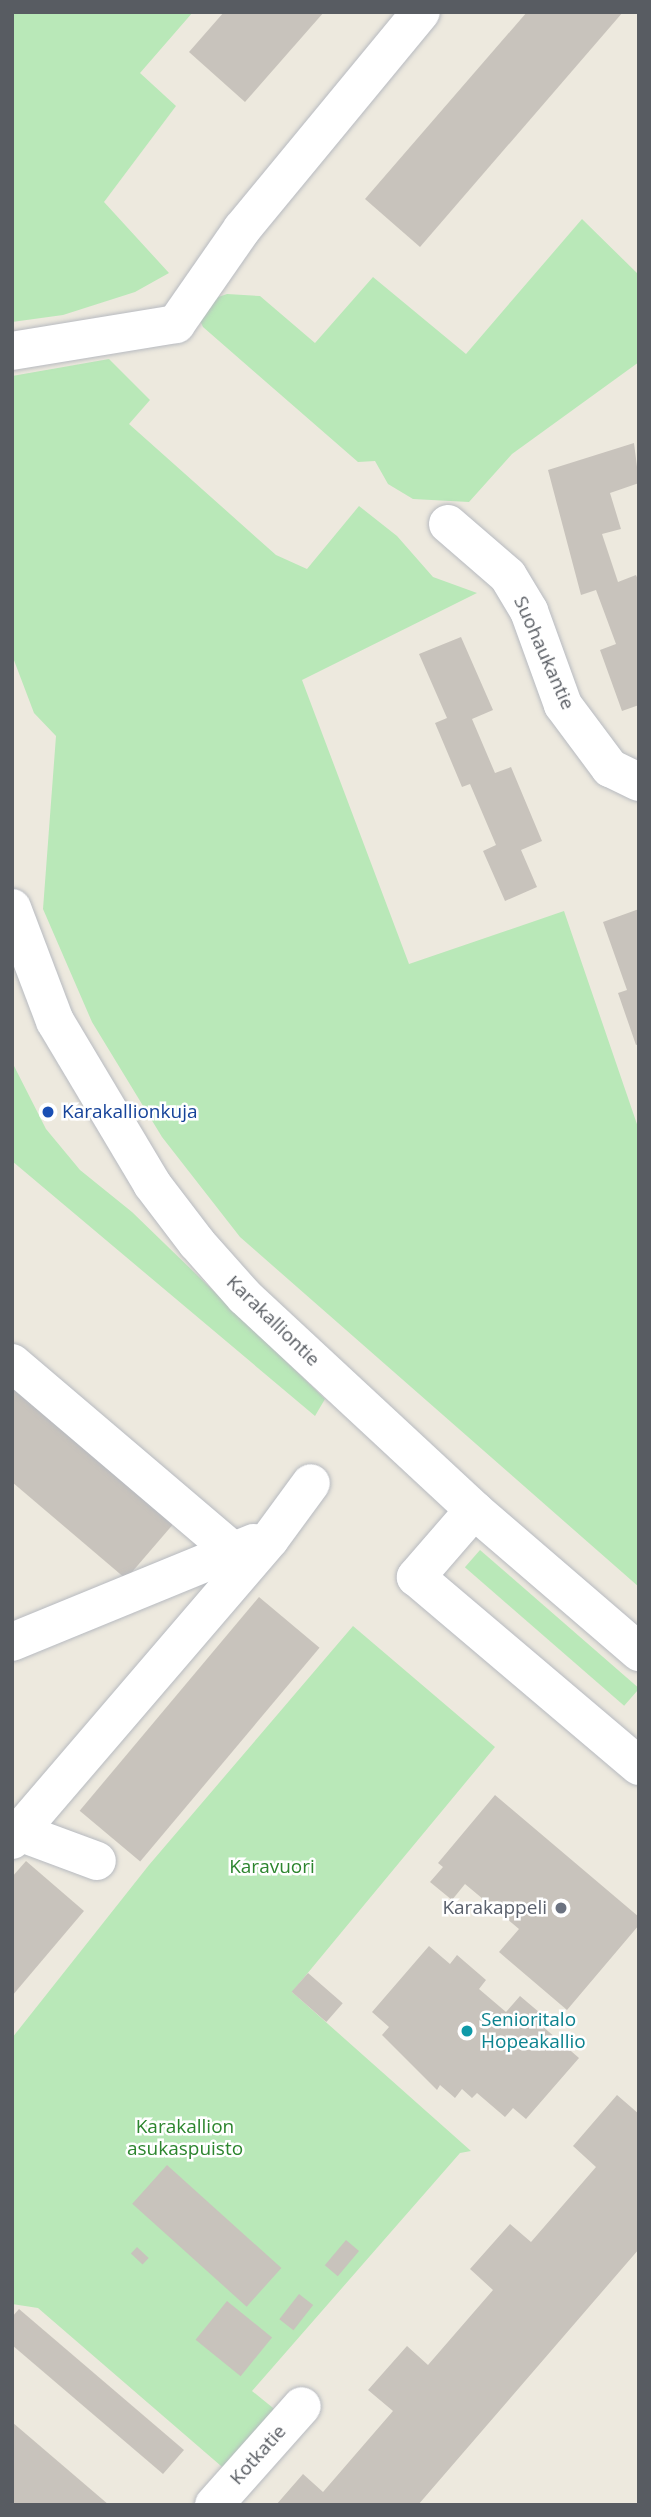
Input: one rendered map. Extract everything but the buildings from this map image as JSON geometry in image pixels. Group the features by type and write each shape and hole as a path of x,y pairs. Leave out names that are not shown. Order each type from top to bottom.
{"street":[{"path":"12,351 176,324 242,229 421,12"},
{"name":"Suohaukantie","path":"448,524 508,576 529,611 563,705 610,768 639,782"},
{"name":"Karakalliontie","path":"14,919 61,1032 152,1184 197,1243 245,1297 474,1510 639,1652"},
{"path":"12,1363 229,1548"},
{"path":"97,1861 16,1836 270,1539 311,1483"},
{"path":"474,1510 416,1577 639,1766"},
{"path":"12,1642 229,1548 270,1539"},
{"name":"Kotkatie","path":"214,2505 302,2406"}],"green space":[{"path":"12,12 193,12 140,73 176,106 104,202 169,273 135,292 63,315 12,322"},
{"path":"582,219 639,275 639,362 512,454 469,502 413,499 388,484 375,461 358,462 203,327 197,314 201,303 227,294 260,296 315,343 373,277 466,354"},
{"path":"109,359 150,400 129,424 276,555 307,569 359,506 397,536 433,577 477,593 302,680 409,964 564,911 639,1130 639,1587 240,1237 162,1137 92,1022 43,909 56,736 34,713 12,655 12,376"},
{"path":"12,1062 46,1129 80,1170 132,1212 325,1399 315,1416 12,1161"},
{"path":"480,1550 639,1688 624,1706 465,1567"},
{"path":"353,1626 495,1747 292,1992 471,2151 460,2153 252,2391 278,2412 228,2472 38,2308 12,2304 12,2038 149,1865"}],"place":[{"name":"Karakallionkuja","path":"48,1112"},
{"name":"Karakappeli","path":"561,1908"},
{"name":"Senioritalo Hopeakallio","path":"467,2031"}],"park label":[{"name":"Karavuori","path":"272,1867"},
{"name":"Karakallion asukaspuisto","path":"185,2138"}]}
